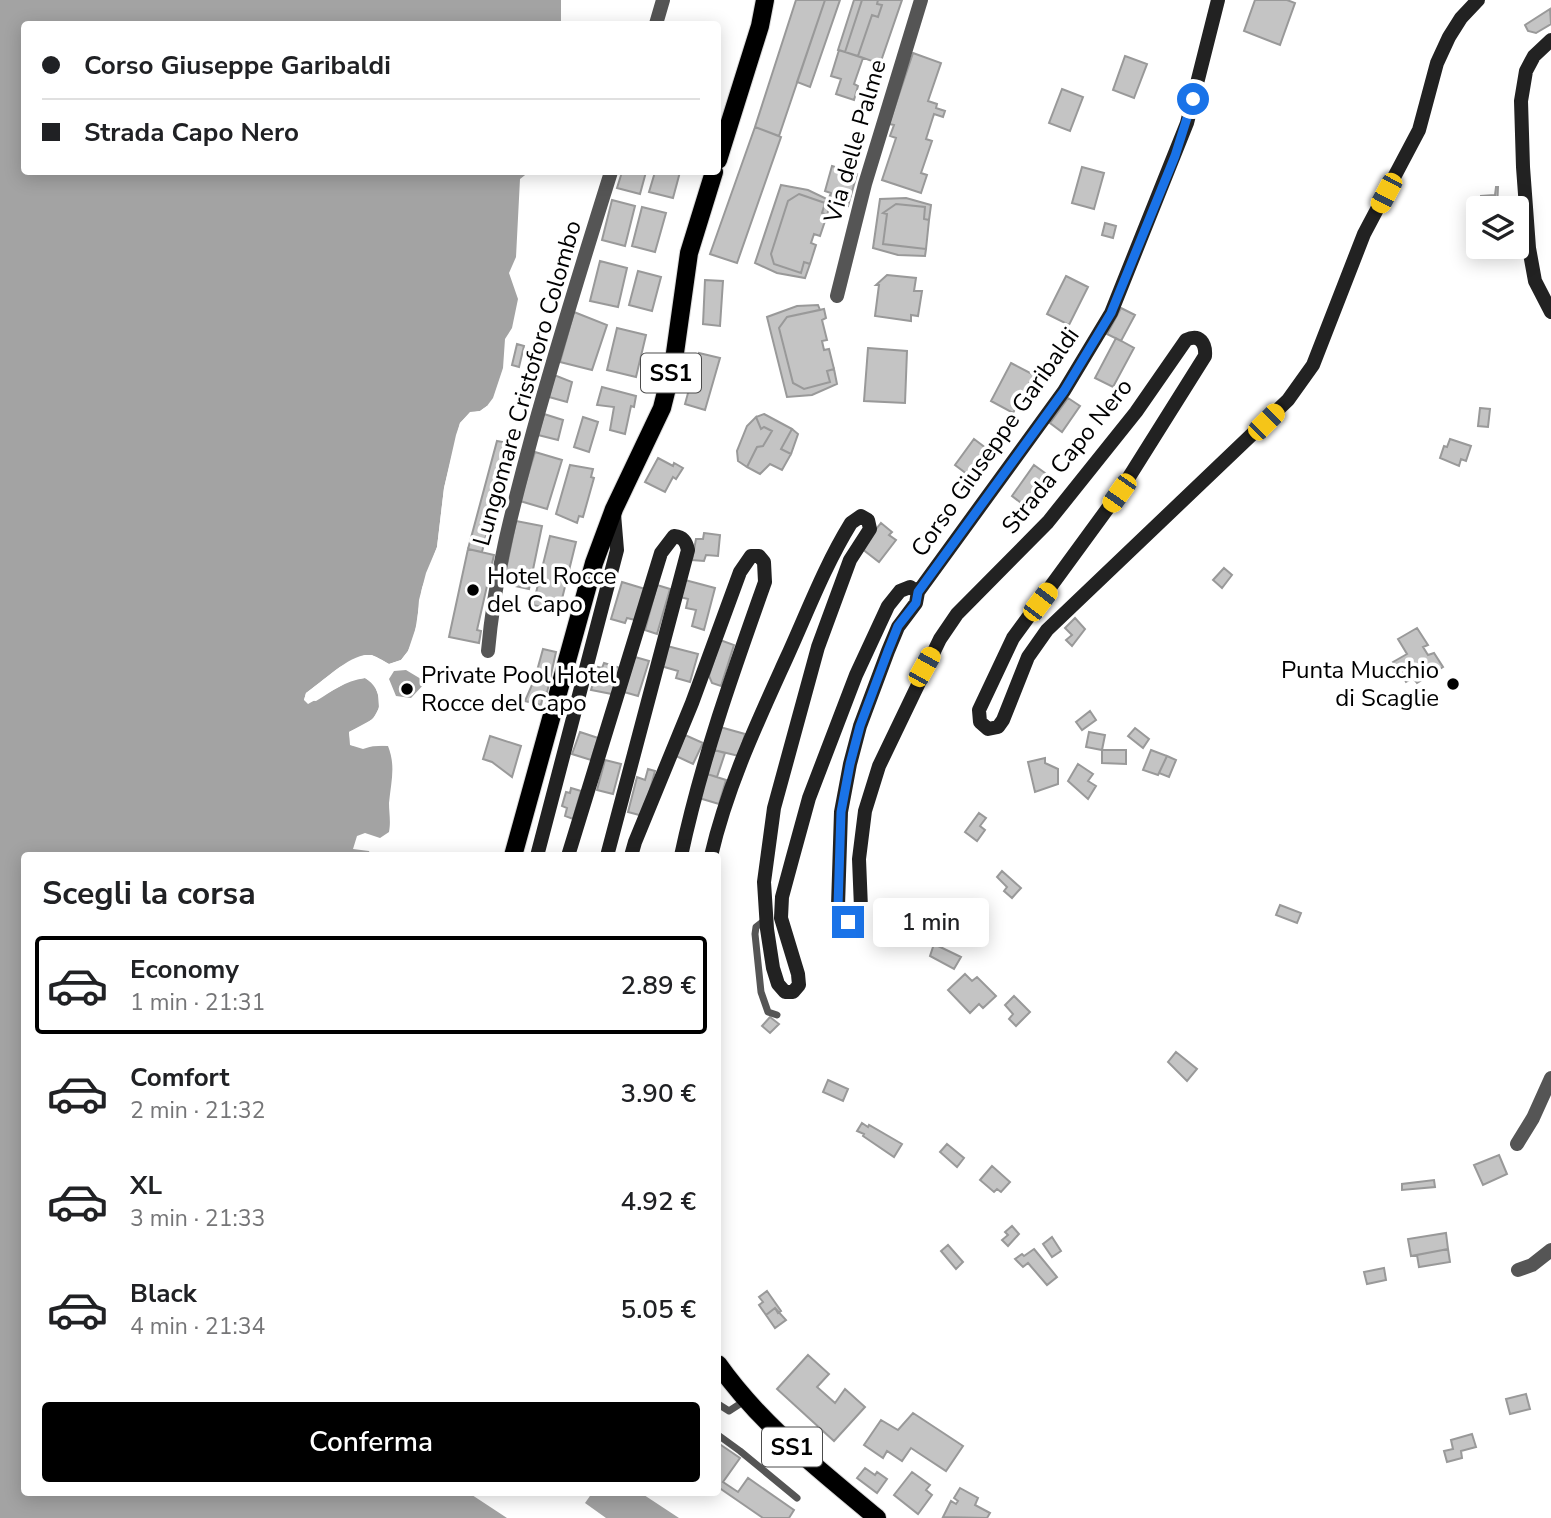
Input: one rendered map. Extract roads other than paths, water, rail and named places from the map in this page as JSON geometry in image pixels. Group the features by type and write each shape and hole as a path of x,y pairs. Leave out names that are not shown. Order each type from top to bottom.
{"main road":[{"path":"721,150 760,26 765,0"},
{"name":"Corso Giuseppe Garibaldi","path":"918,592 1064,391 1111,313 1187,124 1218,0"},
{"name":"Strada Capo Nero","path":"918,592 916,603 898,626 888,651 860,726 848,774 841,812 838,906 840,918 848,922 856,919 861,908 861,829 872,786 902,715 940,639 957,614 1048,522 1136,412 1186,340 1194,337 1202,341 1206,348 1205,356 1119,493 1013,638 979,710 980,722 988,729 998,727 1028,657 1046,630 1288,400 1313,365 1364,234 1419,131 1437,63 1444,47 1461,18 1478,0"},
{"path":"1551,40 1534,56 1526,71 1521,101 1522,167 1529,248 1535,281 1551,312"},
{"name":"SS1","path":"514,852 594,564 614,509 662,408 674,360 689,253 713,175"},
{"path":"538,852 617,550 614,509"},
{"path":"711,852 719,821 754,730 814,591 851,523 861,516 868,520 870,529 850,560 818,647 774,808 764,882 769,950 778,984 785,992 793,992 799,985 798,974 781,918 782,897 809,799 856,675 888,606 900,591 910,587 918,592"},
{"path":"569,852 661,553 674,537 680,537 686,542 688,550 608,852"},
{"path":"632,852 692,703 740,572 751,556 759,556 764,562 765,582 713,733 682,852"},
{"name":"SS1","path":"721,1368 747,1400 794,1449 877,1518"}],"street":[{"path":"657,21 663,0"},
{"name":"Via delle Palme","path":"837,296 865,184 922,0"},
{"name":"Lungomare Cristoforo Colombo","path":"488,651 495,589 512,511 548,378 610,175"},
{"path":"1517,1144 1551,1078"},
{"path":"1518,1270 1532,1265 1551,1250"}],"lane":[{"path":"766,920 756,927 755,934 761,992 768,1012 777,1015"},
{"path":"721,1406 729,1411 747,1400"},
{"path":"721,1438 797,1499"}],"place":[{"name":"Hotel Rocce del Capo","path":"473,590"},
{"name":"Punta Mucchio di Scaglie","path":"1453,684"},
{"name":"Private Pool Hotel Rocce del Capo","path":"407,689"}]}
